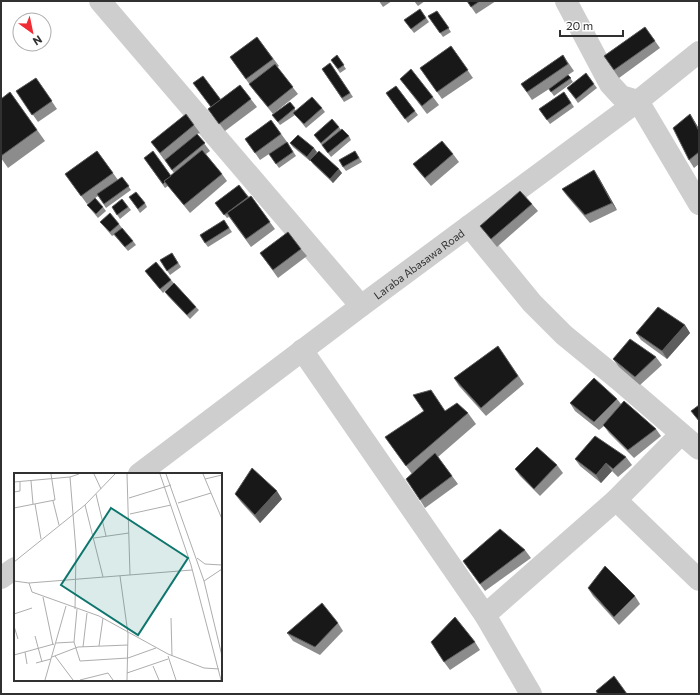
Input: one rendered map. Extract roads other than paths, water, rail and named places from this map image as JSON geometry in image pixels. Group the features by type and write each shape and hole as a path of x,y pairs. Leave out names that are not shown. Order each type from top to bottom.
{"street":[{"path":"100,1 361,306"},
{"path":"566,1 610,84 621,96 638,101 699,204"},
{"name":"Laraba Abasawa Road","path":"140,473 302,350 638,101 699,52"},
{"path":"469,226 532,303 559,329 699,450"},
{"path":"302,350 485,615 531,694"},
{"path":"485,615 616,500 681,434"},
{"path":"616,500 699,580"},
{"path":"1,578 14,569"}]}
